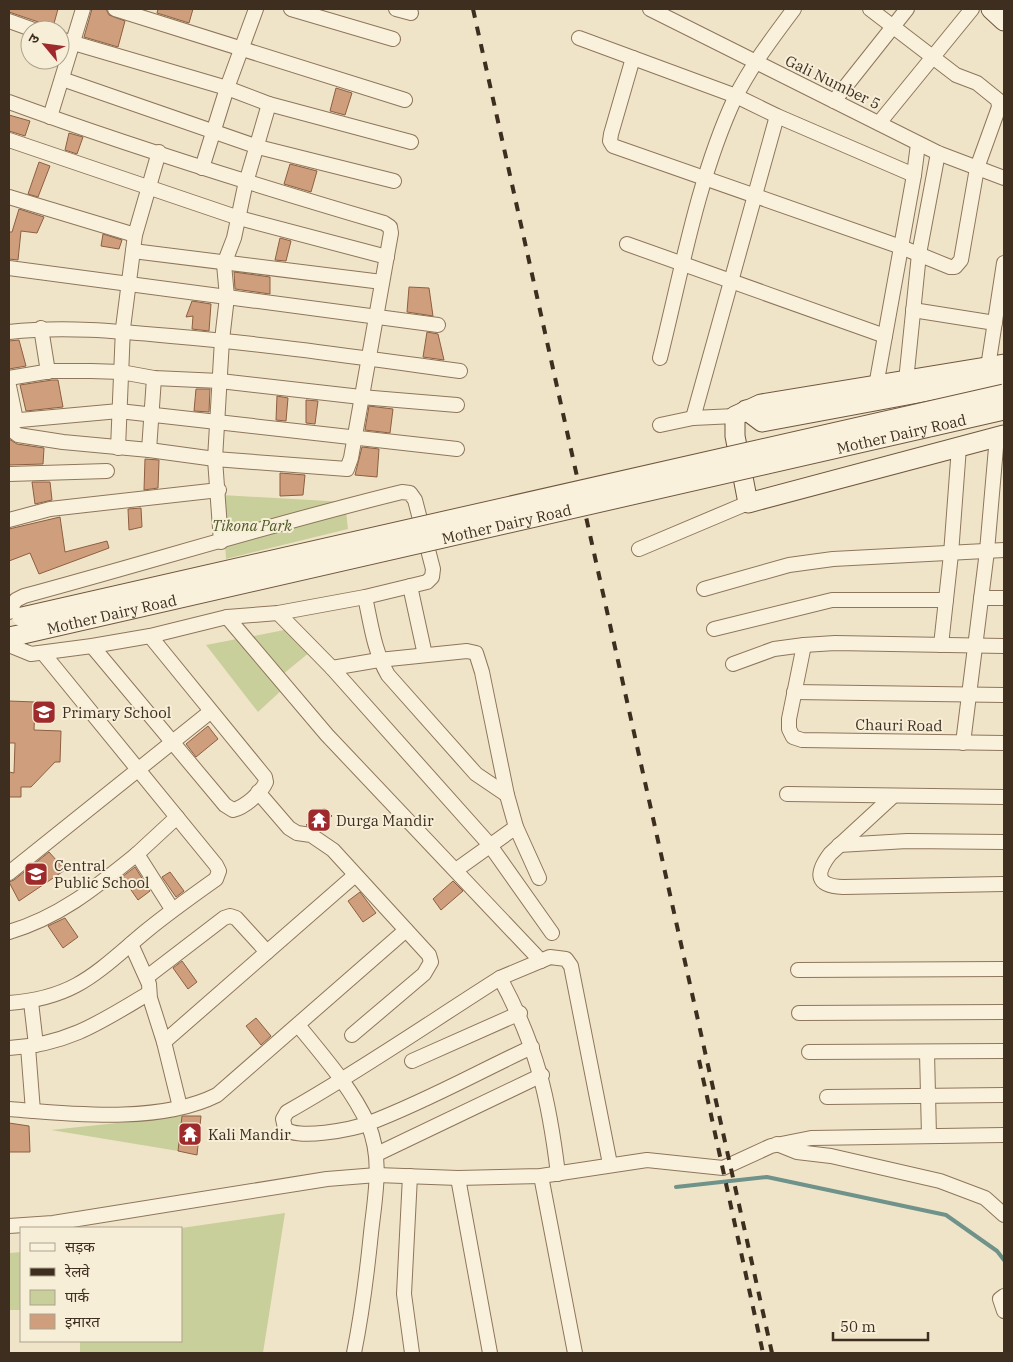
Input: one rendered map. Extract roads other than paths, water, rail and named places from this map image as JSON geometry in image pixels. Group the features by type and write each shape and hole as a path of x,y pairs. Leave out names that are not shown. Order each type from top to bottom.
{"main road":[{"path":"991,9 1004,21"},
{"path":"740,413 761,404 996,365"},
{"path":"740,413 762,422 1004,377"},
{"name":"Mother Dairy Road","path":"13,628 1004,394"},
{"name":"Mother Dairy Road","path":"13,628 1004,410"},
{"path":"740,413 735,436 748,503 1001,435"}],"street":[{"path":"70,34 83,9"},
{"path":"115,9 405,100"},
{"path":"202,168 227,88 256,9"},
{"path":"291,9 393,39"},
{"path":"396,9 411,13"},
{"name":"Gali Number 5","path":"650,9 938,154 1004,178"},
{"path":"660,358 705,180 725,122 736,96 794,9"},
{"path":"633,58 611,134 610,141 614,146 756,198 901,247 950,268 959,265 977,168 999,107 998,100 977,83 956,75 934,56 870,9"},
{"path":"834,100 907,9"},
{"path":"878,123 972,9"},
{"path":"579,38 736,96 777,116 914,175"},
{"path":"70,43 227,88 269,104 411,142"},
{"path":"50,117 63,70"},
{"path":"62,79 214,130 258,147 394,181"},
{"path":"9,102 202,168 329,208 384,223 390,226 391,233 349,466 344,470 216,459 18,436 11,423 9,386"},
{"path":"221,542 216,459 222,340 227,297 224,264 234,238 246,182 258,147 269,104"},
{"path":"692,418 756,198 777,116"},
{"path":"9,140 239,218 387,257"},
{"path":"876,386 918,144"},
{"path":"118,448 118,410 123,332 132,251 159,152"},
{"path":"906,381 919,254 938,154"},
{"path":"9,197 135,235"},
{"path":"627,244 886,336"},
{"path":"132,251 224,264 382,282"},
{"path":"996,365 995,323 1004,262"},
{"path":"9,268 438,325"},
{"path":"913,310 995,323"},
{"path":"41,328 48,372"},
{"path":"9,332 41,328 222,340 460,371"},
{"path":"9,378 48,372 121,372 154,378 220,381 361,397 457,405"},
{"path":"148,450 154,378"},
{"path":"11,423 118,410 457,449"},
{"path":"660,425 692,418 740,413"},
{"path":"963,743 1001,435"},
{"path":"940,645 951,554 958,447"},
{"path":"9,474 107,471"},
{"path":"9,520 50,509 219,490"},
{"path":"402,492 410,493 415,500 433,569 432,577 427,582 365,597 278,613 227,616 150,636 43,653 30,654 13,628 16,600 24,596 221,542 286,521 402,492"},
{"path":"639,549 748,503"},
{"path":"704,589 789,565 833,558 951,554 1004,550"},
{"path":"410,586 425,655"},
{"path":"365,597 379,660 388,675 455,753 476,774 506,795"},
{"path":"981,598 1004,598"},
{"path":"714,628 832,600 946,600"},
{"path":"278,613 332,668 489,844 552,933"},
{"path":"227,616 327,735 541,961"},
{"path":"92,646 225,805 233,810 240,808 258,792 266,782 265,777 210,712 150,636"},
{"path":"733,664 774,649 804,645 835,643 1004,646"},
{"path":"804,645 794,692 1004,696"},
{"path":"332,668 425,655 467,651 476,653 479,657 506,795 516,826 539,878"},
{"path":"9,1003 31,1002 63,993 86,982 172,910 216,879 219,871 43,653"},
{"name":"Chauri Road","path":"794,692 789,729 793,737 802,740 1004,743"},
{"path":"9,873 210,712"},
{"path":"258,792 289,828 297,833 312,835 332,850 354,876 406,930 428,955 431,962 429,968 352,1035"},
{"path":"788,794 1004,797"},
{"path":"893,796 839,845 822,865 819,874 823,882 830,887 1004,884"},
{"path":"9,932 35,924 67,908 137,854 177,817"},
{"path":"456,870 516,826"},
{"path":"839,845 907,841 1004,842"},
{"path":"137,854 172,910"},
{"path":"164,1042 354,876"},
{"path":"147,977 230,916 236,918 267,952"},
{"path":"9,1109 105,1116 201,1103 217,1095 406,930"},
{"path":"131,944 147,977 149,992 180,1107"},
{"path":"532,1047 368,1124 308,1135 292,1134 285,1128 283,1119 287,1112 343,1081 500,978 558,956 566,959 571,966 610,1164"},
{"path":"798,970 1004,969"},
{"path":"500,978 520,1013 542,1075 552,1122 558,1174"},
{"path":"9,1048 62,1040 86,1030 149,992"},
{"path":"31,1002 32,1111"},
{"path":"799,1013 1004,1012"},
{"path":"412,1061 520,1013"},
{"path":"298,1025 343,1081 368,1124 376,1154 378,1175 366,1286 354,1353"},
{"path":"809,1052 928,1053 1004,1051"},
{"path":"928,1053 929,1136"},
{"path":"376,1154 542,1075"},
{"path":"827,1097 1004,1095"},
{"path":"9,1226 53,1223 327,1179 378,1175 458,1178 541,1176 610,1164 647,1160 724,1168 777,1144 811,1138 1004,1135"},
{"path":"777,1144 797,1152 840,1158 940,1181 985,1198 1004,1215"},
{"path":"410,1176 404,1294 412,1353"},
{"path":"541,1176 575,1353"},
{"path":"458,1178 490,1353"},
{"path":"1004,1296 1000,1299 1004,1311"}],"waterway":[{"path":"676,1187 767,1177 946,1215 997,1251 1004,1260"}],"railway":[{"path":"473,9 772,1353"},
{"path":"699,1060 763,1353"}],"place":[{"name":"Primary School","path":"44,712"},
{"name":"Durga Mandir","path":"319,820"},
{"name":"Central Public School","path":"36,874"},
{"name":"Kali Mandir","path":"190,1134"}],"park label":[{"name":"Tikona Park","path":"252,525"}]}
